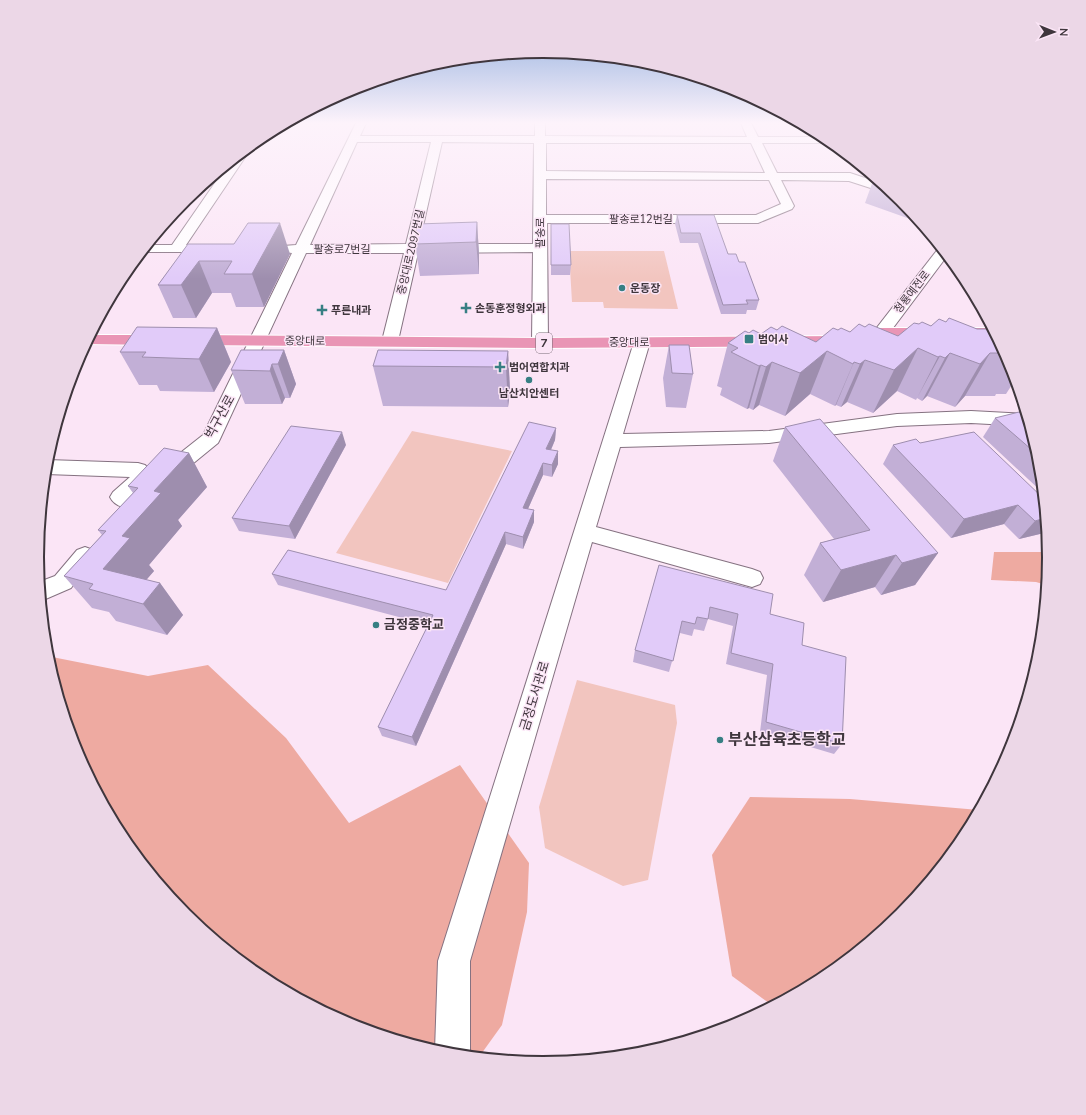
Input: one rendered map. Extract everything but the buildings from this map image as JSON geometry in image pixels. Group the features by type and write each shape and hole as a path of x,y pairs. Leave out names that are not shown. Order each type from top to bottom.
{"main road":[{"name":"중앙대로","path":"98,331 174,331 260,336"},
{"name":"중앙대로","path":"94,340 260,336 540,338 988,332"},
{"name":"중앙대로","path":"540,338 642,342 993,342"}],"street":[{"path":"176,249 227,175"},
{"path":"260,336 336,175"},
{"name":"중앙대로2097번길","path":"391,337 429,175"},
{"name":"팔송로","path":"540,175 540,338"},
{"path":"548,175 850,177 875,185"},
{"name":"팔송로12번길","path":"540,219 758,219 788,206 773,176"},
{"name":"팔송로7번길","path":"276,249 540,248"},
{"path":"151,249 230,249"},
{"name":"청룡예전로","path":"881,333 940,256"},
{"name":"벅구산로","path":"53,467 138,470 144,475 120,497 126,508 211,439 260,336"},
{"name":"금정도서관로","path":"452,1048 454,961 642,342"},
{"path":"612,441 769,437 897,420 971,417 1023,420"},
{"path":"584,532 752,578"},
{"path":"45,590 63,582 97,542"}],"shaded area":[{"name":"운동장","path":"569,251 664,251 678,309 604,308 603,302 572,302"},
{"path":"412,431 512,451 448,583 336,553"},
{"path":"994,552 1042,552 1041,584 991,580"},
{"path":"55,657 148,676 208,665 286,738 349,823 460,765 529,863 527,912 502,1025 482,1052 446,1047 383,1030 352,1019 293,990 239,953 214,933 168,887 128,835 111,807 95,778 70,718"},
{"path":"577,680 675,705 677,723 648,880 623,886 545,848 539,807"},
{"path":"750,797 850,799 973,810 958,835 918,887 872,933 820,972 768,1003 732,976 712,855"}],"place":[{"name":"운동장","path":"622,288"},
{"name":"손동훈정형외과","path":"466,308"},
{"name":"푸른내과","path":"322,310"},
{"name":"범어사","path":"749,339"},
{"name":"범어연합치과","path":"500,367"},
{"name":"남산치안센터","path":"529,380"},
{"name":"금정중학교","path":"376,625"},
{"name":"부산삼육초등학교","path":"720,740"}]}
